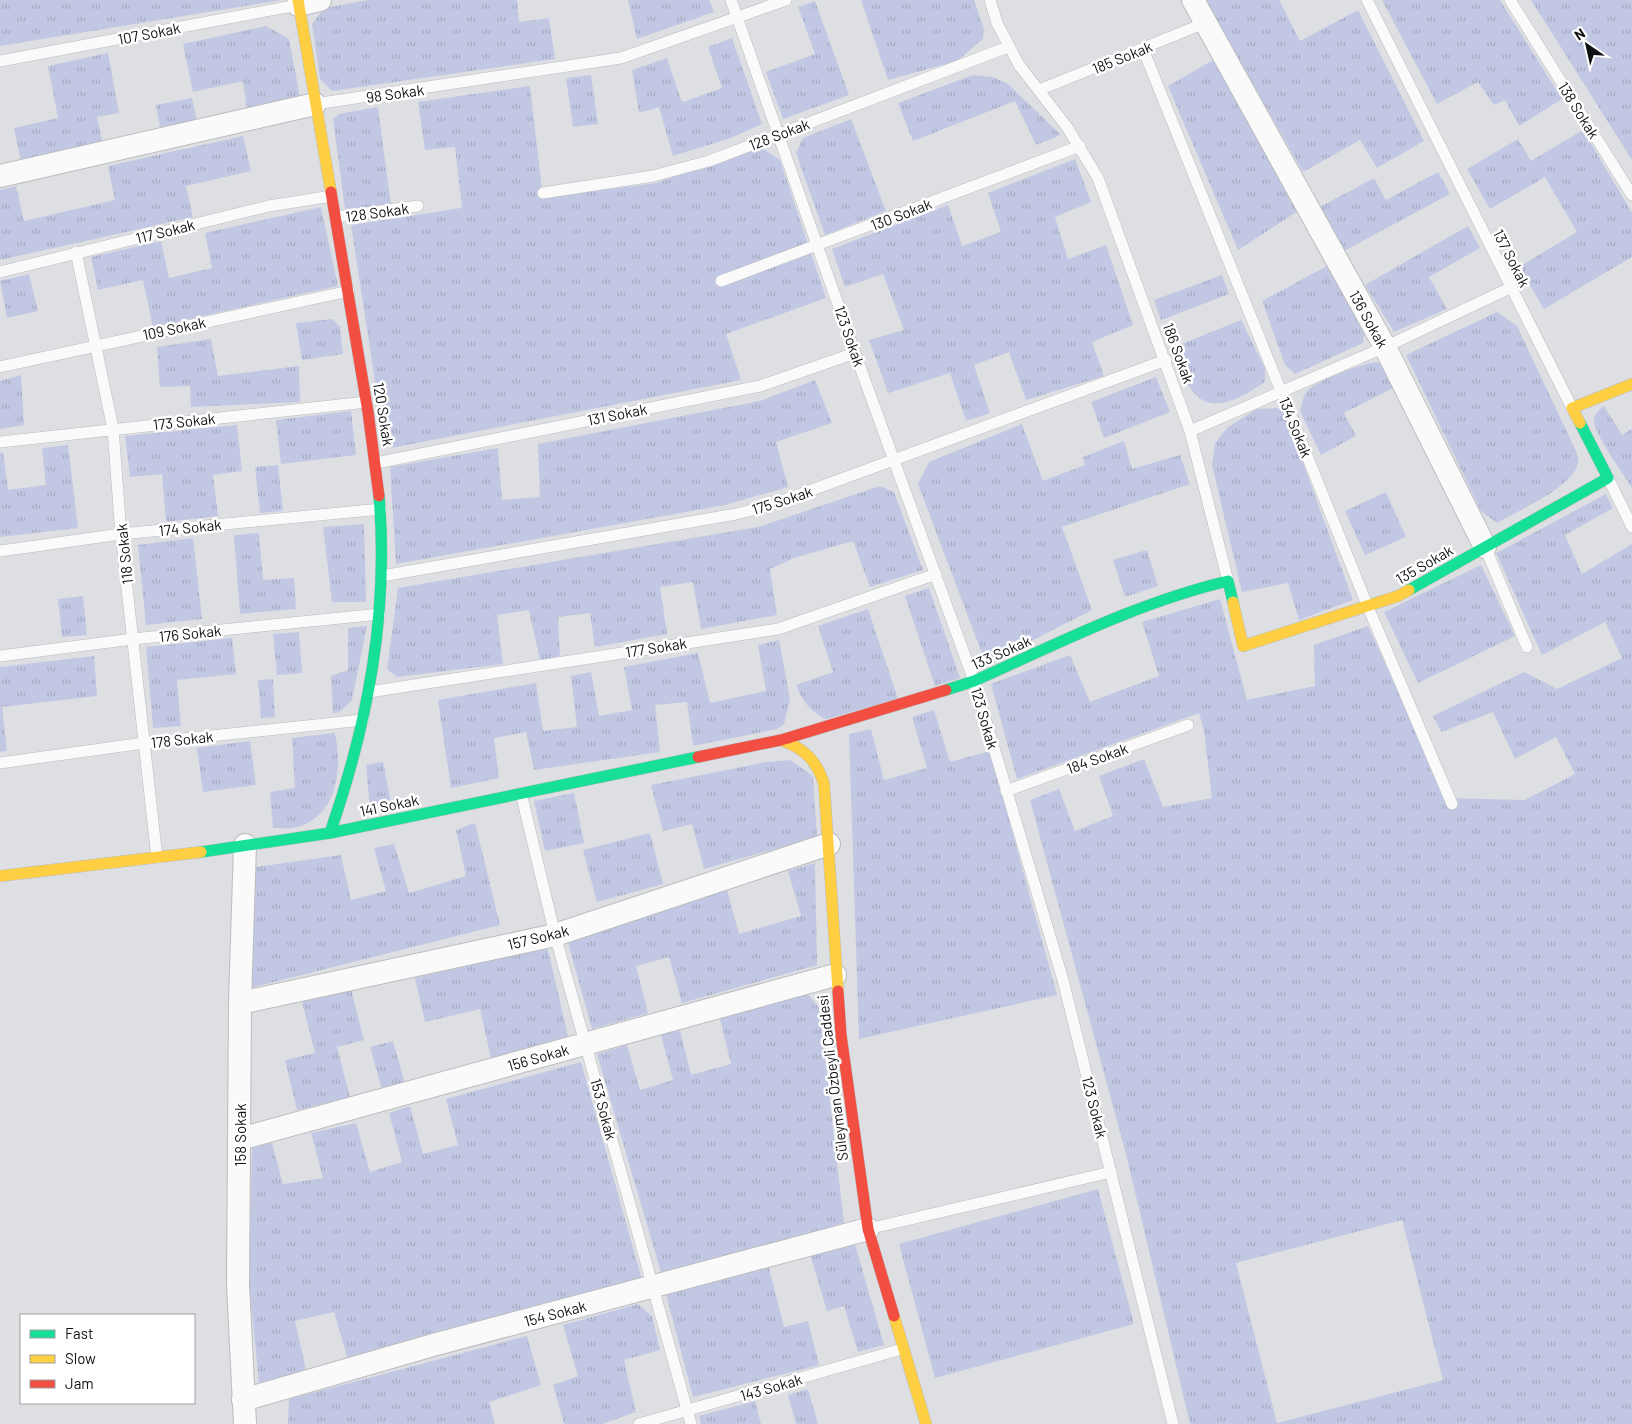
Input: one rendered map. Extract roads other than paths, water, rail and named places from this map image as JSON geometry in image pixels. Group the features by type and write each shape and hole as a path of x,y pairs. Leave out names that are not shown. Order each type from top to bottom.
{"street":[{"name":"136 Sokak","path":"1193,0 1385,347 1485,546"},
{"name":"120 Sokak","path":"305,2 315,104 367,402 381,509 382,576 380,614 369,692 364,720 347,784 330,832"},
{"name":"98 Sokak","path":"0,176 315,104"},
{"path":"1572,408 1632,384"},
{"name":"137 Sokak","path":"1572,408 1608,478"},
{"name":"135 Sokak","path":"1243,646 1398,596 1608,478"},
{"name":"186 Sokak","path":"1228,581 1243,646"},
{"name":"133 Sokak","path":"781,740 974,681 1138,608 1186,591 1228,581"},
{"name":"141 Sokak","path":"0,876 157,858 330,832 781,740"},
{"name":"Süleyman Özbeyli Caddesi","path":"781,740 802,748 818,766 824,784 829,844 835,975 847,1094 868,1229 902,1349 926,1424"},
{"name":"157 Sokak","path":"240,1003 555,935 829,844"},
{"name":"158 Sokak","path":"245,845 240,1003 238,1285 245,1424"},
{"name":"156 Sokak","path":"240,1139 835,975"},
{"name":"154 Sokak","path":"243,1400 433,1344 868,1229"}],"lane":[{"name":"123 Sokak","path":"731,0 855,353 974,681 1063,980 1173,1424"},
{"name":"98 Sokak","path":"315,104 621,58 786,0"},
{"name":"137 Sokak","path":"1367,0 1510,288 1572,408"},
{"name":"138 Sokak","path":"1510,0 1632,194"},
{"name":"186 Sokak","path":"992,1 1008,47 1019,65 1080,146 1098,178 1190,430 1228,581"},
{"name":"107 Sokak","path":"0,61 305,2"},
{"name":"185 Sokak","path":"1039,90 1206,23"},
{"name":"128 Sokak","path":"543,193 653,176 709,161 1008,47"},
{"name":"134 Sokak","path":"1143,49 1368,607 1452,804"},
{"name":"130 Sokak","path":"721,281 1080,146"},
{"name":"117 Sokak","path":"0,272 269,206 332,196"},
{"name":"128 Sokak","path":"336,218 418,206"},
{"name":"118 Sokak","path":"76,252 113,429 121,534 157,858"},
{"path":"1190,430 1385,347 1510,288"},
{"name":"109 Sokak","path":"0,366 348,291"},
{"name":"131 Sokak","path":"376,463 760,386 855,353"},
{"name":"175 Sokak","path":"382,576 736,514 768,506 1166,360"},
{"name":"173 Sokak","path":"0,442 367,402"},
{"name":"137 Sokak","path":"1608,478 1632,527"},
{"name":"174 Sokak","path":"0,551 121,534 381,509"},
{"name":"136 Sokak","path":"1485,546 1527,647"},
{"name":"177 Sokak","path":"369,692 778,628 936,574"},
{"name":"176 Sokak","path":"0,656 133,639 380,614"},
{"name":"178 Sokak","path":"0,762 144,743 364,720"},
{"name":"184 Sokak","path":"1006,791 1188,725"},
{"name":"153 Sokak","path":"521,793 555,935 691,1424"},
{"path":"868,1229 1111,1172"},
{"name":"143 Sokak","path":"639,1424 902,1349"}]}
